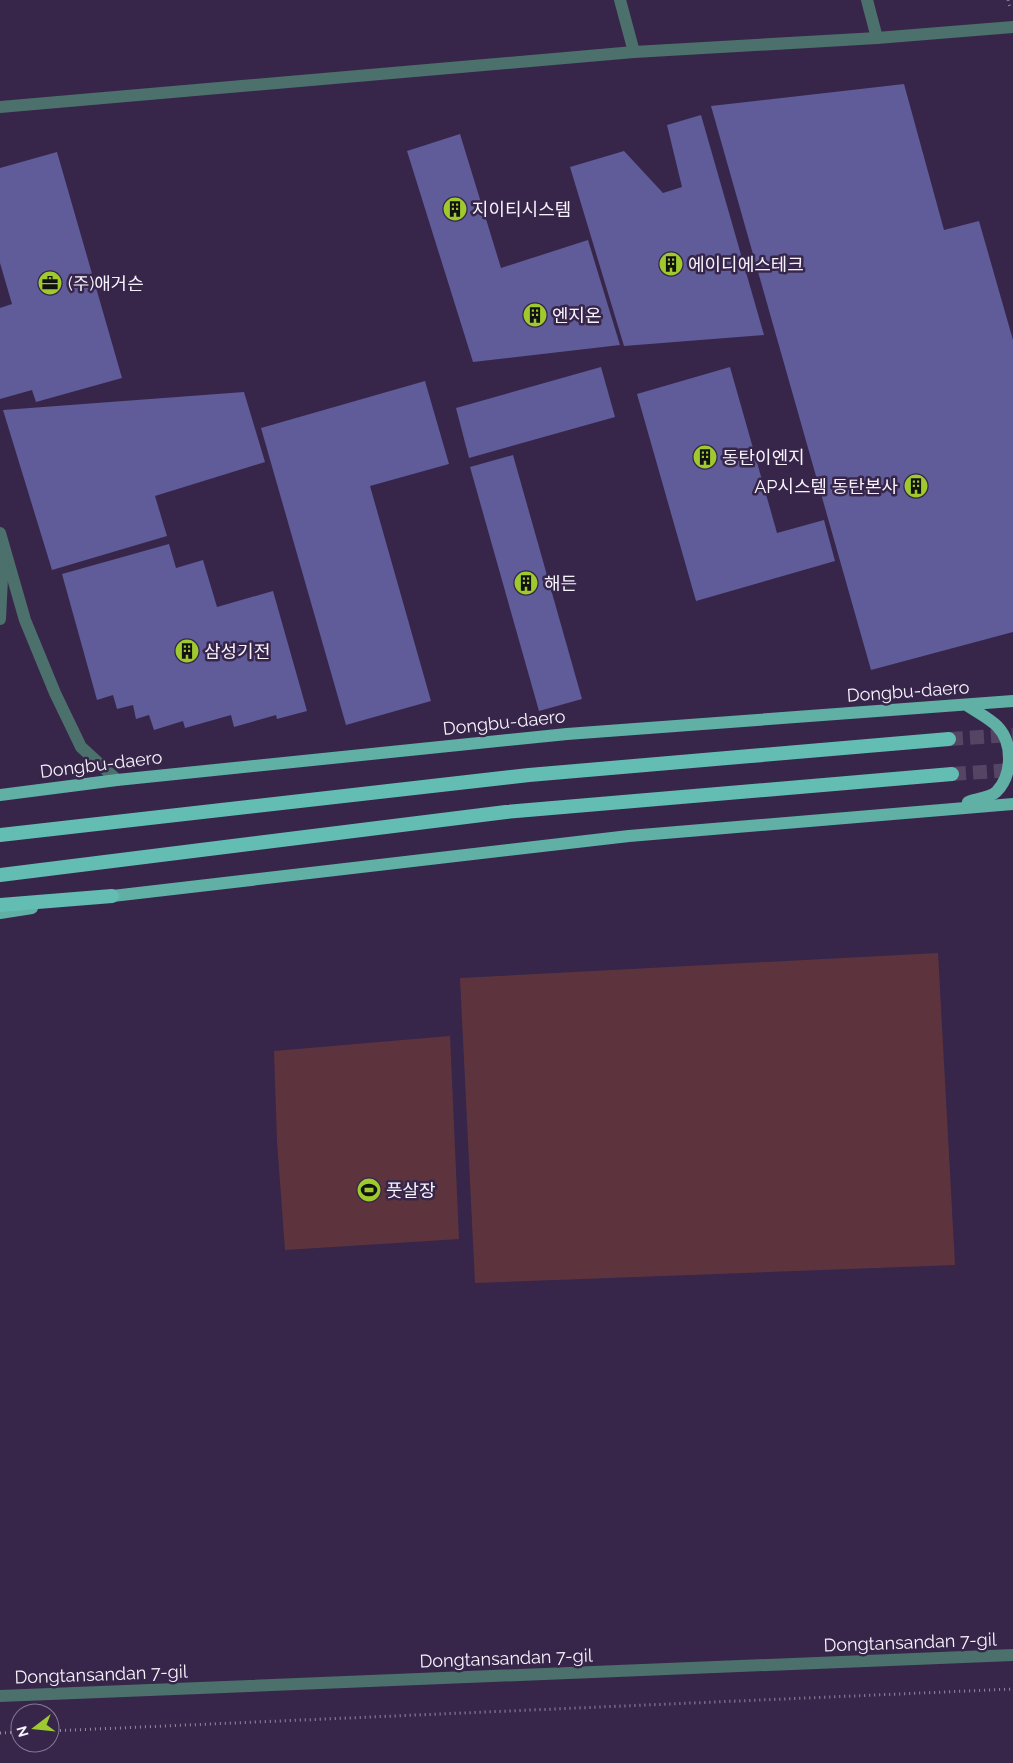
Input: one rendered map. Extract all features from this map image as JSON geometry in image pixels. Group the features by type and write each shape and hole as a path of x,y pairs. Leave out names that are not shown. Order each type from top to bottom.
{"highway":[{"path":"0,835 529,775 949,739"},
{"path":"0,875 506,812 952,774"},
{"path":"0,905 112,896"}],"main road":[{"name":"Dongbu-daero","path":"0,795 117,780 567,734 968,706 1013,701"},
{"path":"952,808 996,792 1006,777 1010,759 1008,742 998,726 968,706"},
{"path":"0,913 112,896 629,836 1013,804"}],"street":[{"path":"620,0 634,52"},
{"path":"867,0 878,38"},
{"path":"0,107 634,52 878,38 1013,27"},
{"path":"0,533 25,620 55,692 81,747 117,780"},
{"path":"0,619 4,546"},
{"name":"Dongtansandan 7-gil","path":"0,1696 1013,1655"}],"path":[{"path":"60,1730 1013,1689"}],"shaded area":[{"path":"938,953 955,1265 475,1283 460,978"},
{"path":"450,1036 459,1239 285,1250 277,1141 274,1051"}],"building":[{"name":"AP시스템 동탄본사","path":"904,84 944,230 979,221 1013,340 1013,632 871,670 711,106"},
{"name":"에이디에스테크","path":"701,115 764,335 624,346 570,167 624,151 663,193 682,187 667,125"},
{"name":"엔지온","path":"460,134 501,268 588,240 620,345 473,362 407,151"},
{"name":"(주)애거슨","path":"57,152 122,378 36,402 32,390 0,399 0,308 12,304 0,263 0,168"},
{"path":"601,367 615,417 469,458 456,408"},
{"name":"동탄이엔지","path":"730,367 777,533 824,520 835,561 696,601 637,394"},
{"path":"425,381 449,464 370,486 431,701 346,725 261,428"},
{"path":"244,392 265,462 155,496 167,536 52,570 3,410"},
{"name":"해든","path":"513,455 582,699 539,711 470,467"},
{"name":"삼성기전","path":"169,544 176,568 203,560 217,607 273,591 307,711 277,719 276,715 234,727 231,715 185,728 183,721 154,730 149,715 136,719 133,705 117,709 113,695 97,700 62,574"}],"tunnel":[{"path":"949,739 1013,735"},
{"path":"952,774 1013,770"}],"place":[{"name":"지이티시스템","path":"455,209"},
{"name":"에이디에스테크","path":"671,264"},
{"name":"(주)애거슨","path":"50,283"},
{"name":"엔지온","path":"535,315"},
{"name":"동탄이엔지","path":"705,457"},
{"name":"AP시스템 동탄본사","path":"916,486"},
{"name":"해든","path":"526,583"},
{"name":"삼성기전","path":"187,651"},
{"name":"풋살장","path":"369,1190"}]}
